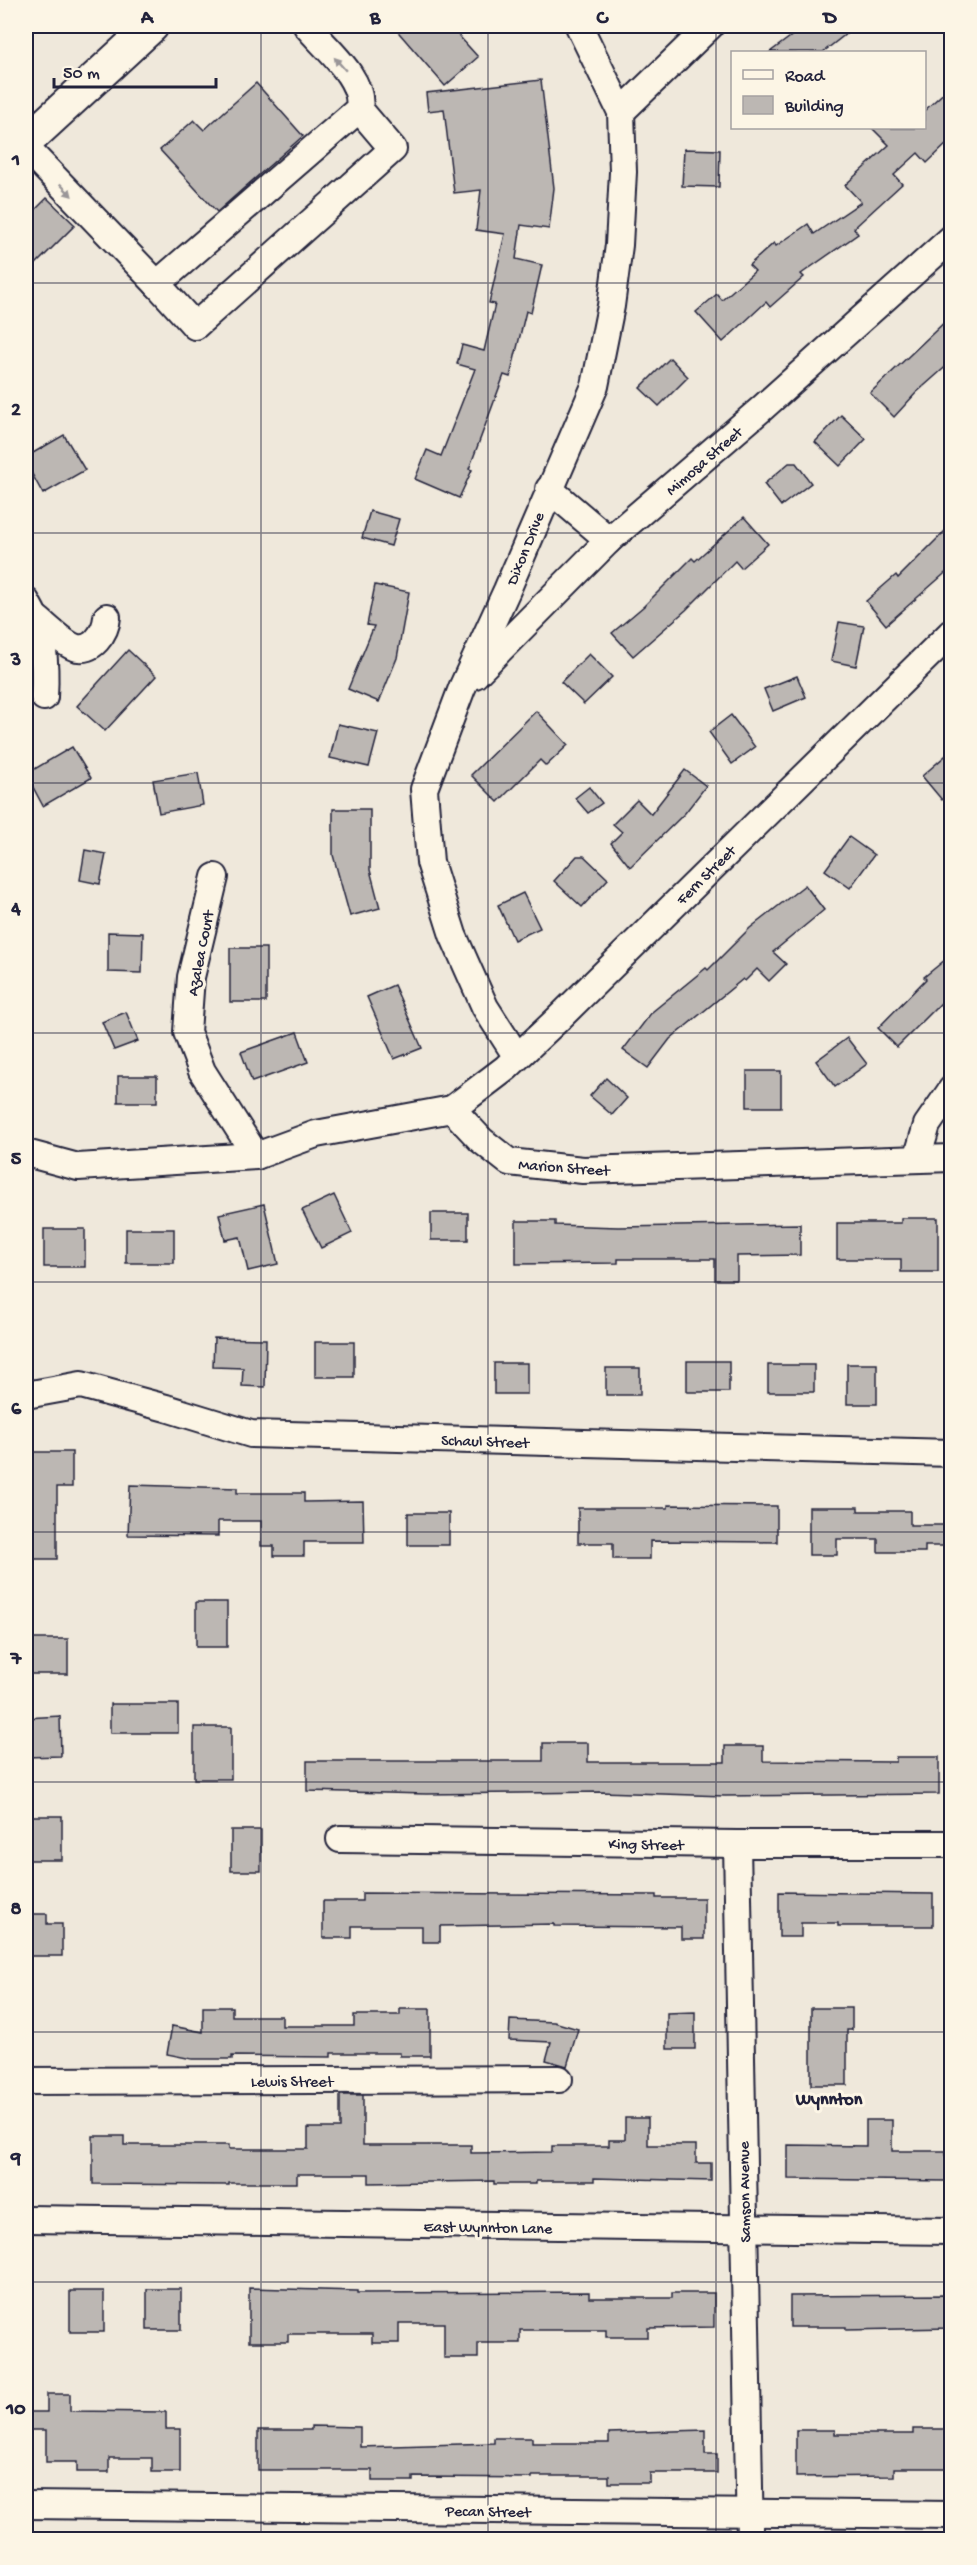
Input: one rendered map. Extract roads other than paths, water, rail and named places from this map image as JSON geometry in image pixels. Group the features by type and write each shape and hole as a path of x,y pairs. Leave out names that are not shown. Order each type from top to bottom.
{"main road":[{"path":"26,142 152,26"}],"street":[{"path":"157,284 359,109 361,99 354,79 307,26"},
{"name":"Dixon Drive","path":"517,1057 485,1007 453,935 430,862 424,789 462,688 507,591 595,386 611,306 619,245 623,172 621,112 579,26"},
{"path":"621,112 710,26"},
{"path":"26,148 195,326 393,150 359,109"},
{"name":"Mimosa Street","path":"462,688 609,540 760,411 951,238"},
{"path":"549,489 609,540"},
{"path":"28,611 75,647 87,647 98,641 107,627 107,617"},
{"path":"28,611 44,657 44,697"},
{"name":"Fern Street","path":"452,1109 517,1057 951,632"},
{"name":"Azalea Court","path":"215,877 191,977 187,1032 202,1071 256,1155"},
{"path":"917,1159 927,1125 951,1089"},
{"path":"26,1154 78,1167 256,1155 316,1134 452,1109"},
{"name":"Marion Street","path":"452,1109 482,1140 508,1162 583,1170 951,1158"},
{"name":"Schaul Street","path":"26,1395 81,1385 251,1434 951,1453"},
{"name":"King Street","path":"340,1839 951,1844"},
{"name":"Samson Avenue","path":"737,1844 750,2540"},
{"name":"Lewis Street","path":"26,2081 559,2079"},
{"name":"East Wynnton Lane","path":"26,2219 951,2231"},
{"name":"Pecan Street","path":"26,2505 951,2515"}],"district":[{"name":"Wynnton","path":"829,2098"}]}
